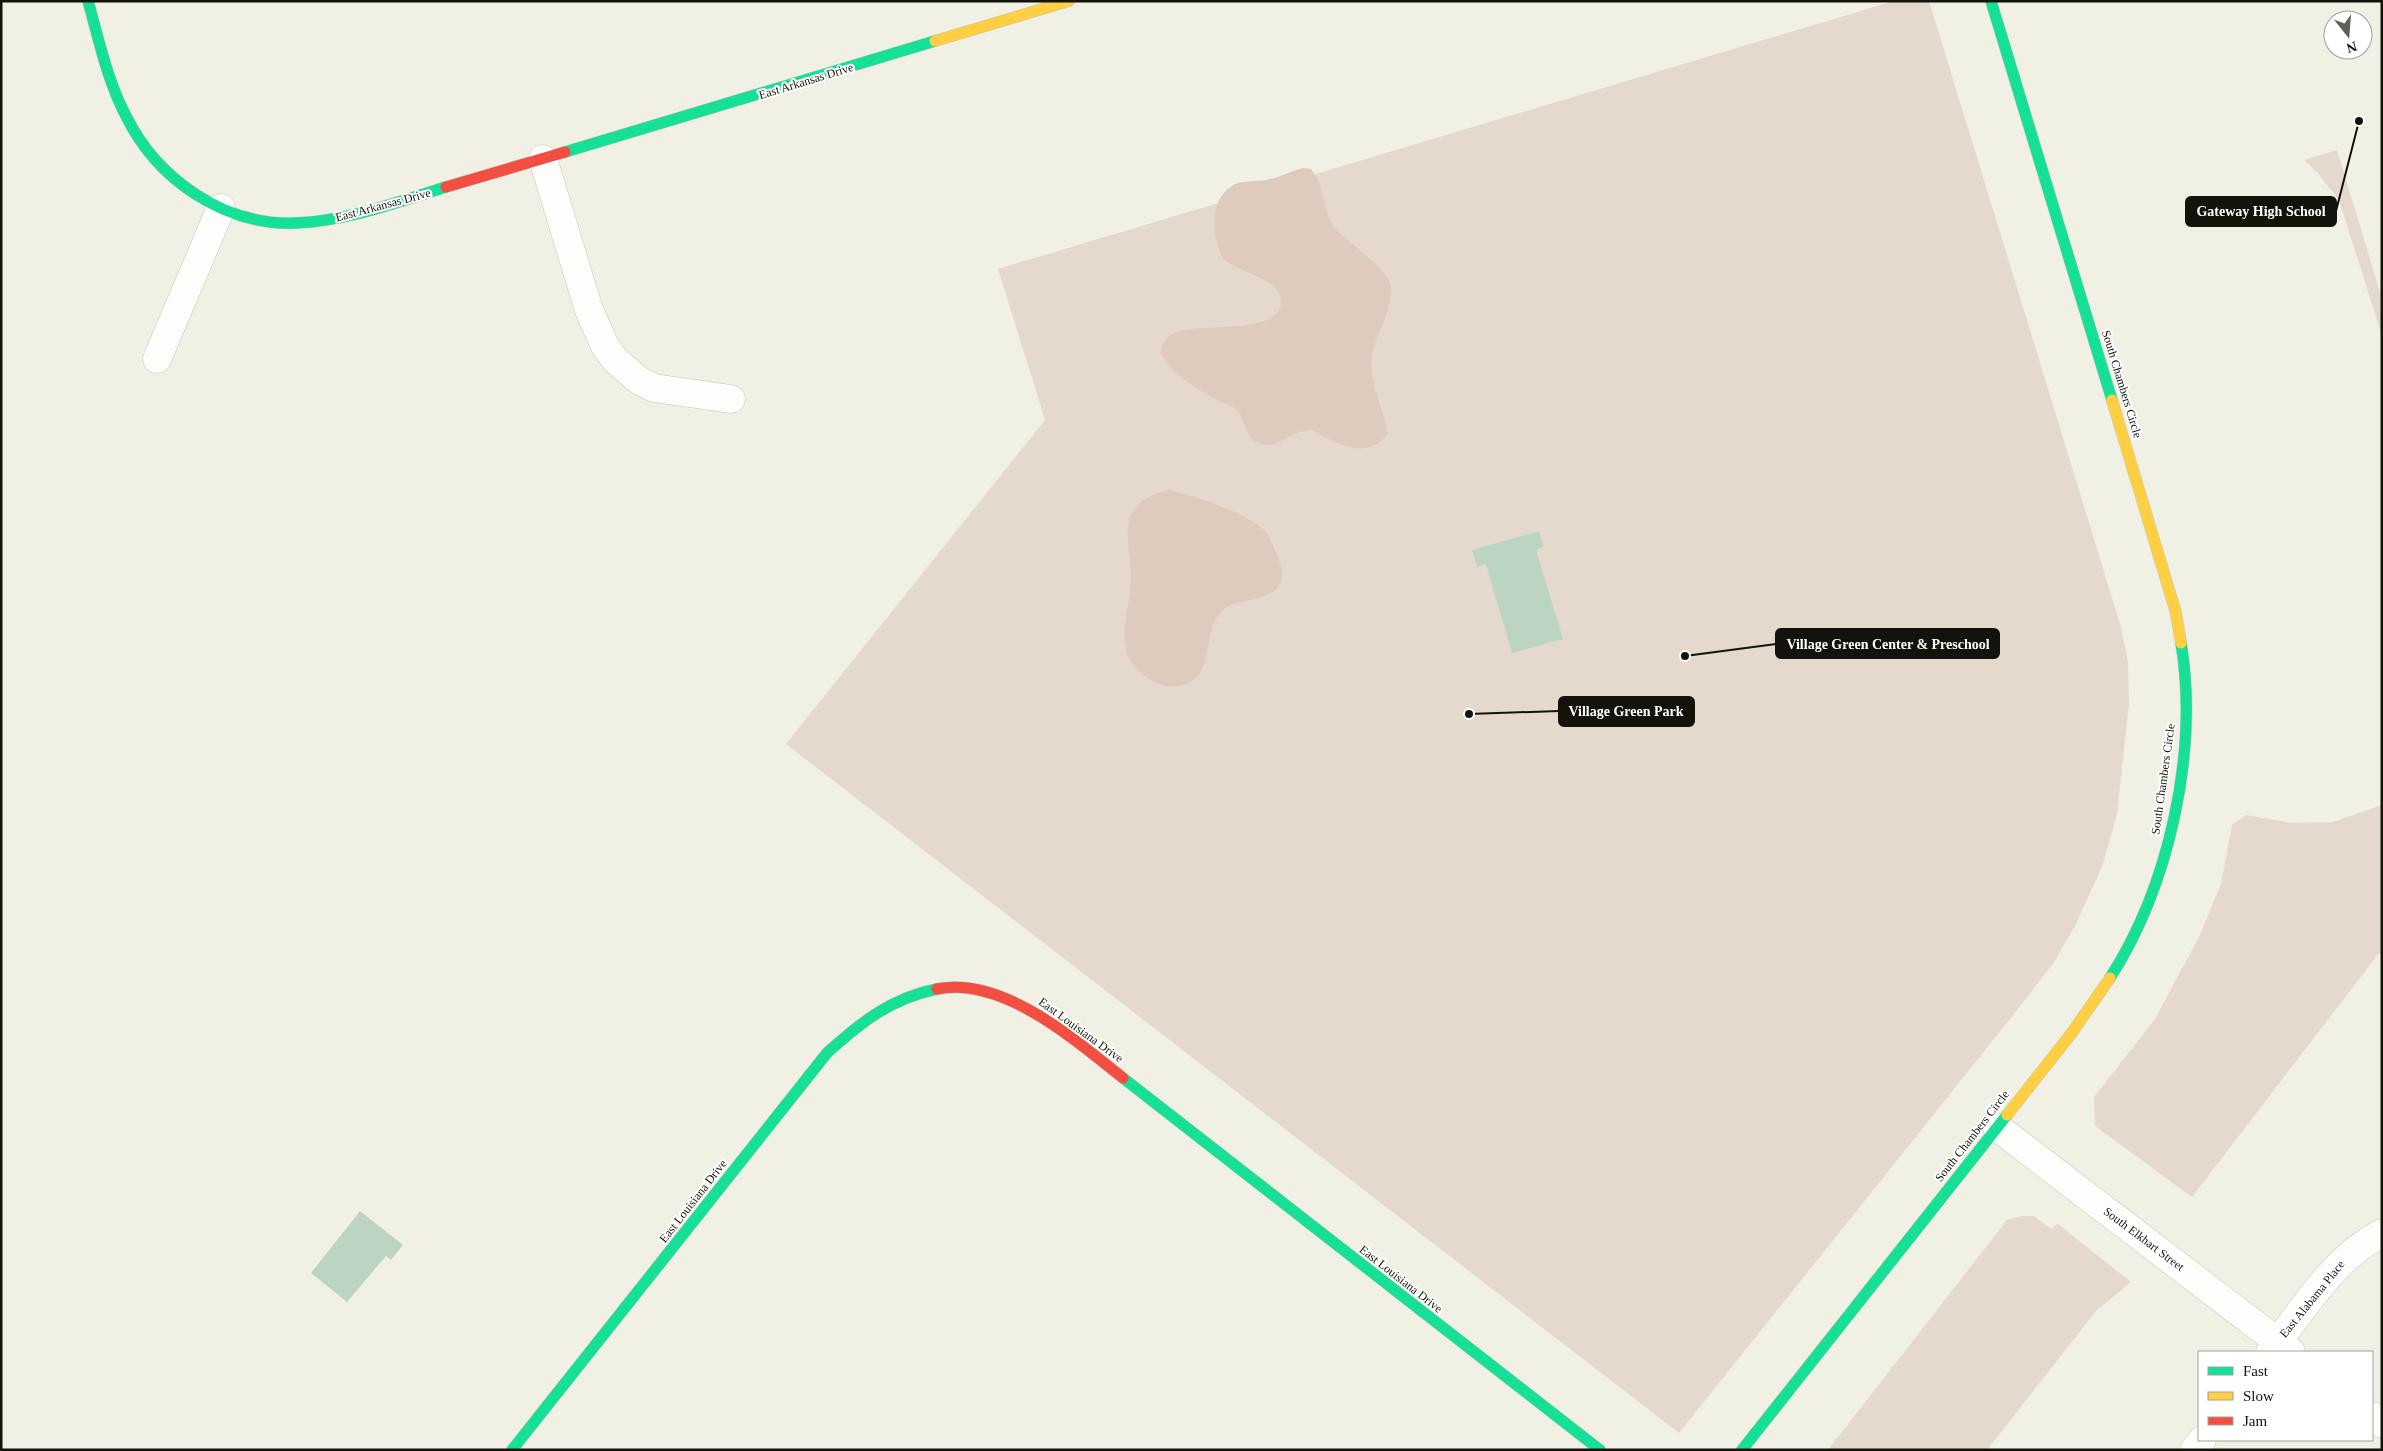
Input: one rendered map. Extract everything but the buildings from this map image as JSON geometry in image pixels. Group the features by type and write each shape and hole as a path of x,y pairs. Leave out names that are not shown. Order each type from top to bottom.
{"street":[{"name":"East Arkansas Drive","path":"88,1 115,91 140,141 176,180 221,208 272,223 317,222 357,214 1069,1"},
{"name":"South Chambers Circle","path":"1742,1450 2071,1034 2101,993 2126,951 2145,911 2162,866 2172,824 2180,771 2186,692 2184,655 2174,603 1991,1"},
{"path":"542,159 589,310 605,346 616,361 640,381 654,388 731,399"},
{"path":"157,359 221,208"},
{"name":"East Louisiana Drive","path":"512,1450 827,1053 857,1024 889,1004 920,992 951,988 971,989 998,995 1028,1008 1067,1034 1600,1450"},
{"name":"South Elkhart Street","path":"1997,1126 2279,1349"},
{"name":"East Alabama Place","path":"2279,1349 2341,1262 2357,1247 2382,1233"}],"shaded area":[{"path":"1894,1 1929,1 2121,627 2128,662 2129,704 2117,814 2103,864 2076,924 2054,962 1679,1433 786,744 1045,420 998,269"},
{"path":"2337,150 2382,299 2382,336 2339,200 2316,171 2304,160"},
{"path":"1303,168 1311,169 1316,176 1329,217 1338,231 1377,265 1389,281 1391,289 1389,306 1374,347 1371,365 1374,385 1388,433 1380,442 1371,447 1352,448 1341,445 1312,430 1293,434 1269,445 1257,442 1248,434 1242,418 1235,408 1193,386 1171,367 1160,352 1167,338 1180,331 1252,324 1267,320 1277,313 1281,299 1275,287 1224,260 1216,241 1214,219 1220,199 1226,190 1235,184 1274,178"},
{"path":"1169,490 1205,500 1231,510 1254,522 1268,534 1282,573 1280,583 1274,590 1266,595 1236,603 1220,613 1214,623 1201,671 1194,680 1184,685 1168,686 1161,685 1147,678 1132,663 1127,652 1125,628 1131,577 1128,543 1130,517 1145,499"},
{"path":"1539,531 1543,547 1536,550 1563,639 1512,653 1486,564 1477,567 1472,550"},
{"path":"2382,805 2382,953 2379,953 2192,1197 2095,1126 2094,1097 2155,1019 2200,935 2221,884 2232,825 2246,815 2291,823 2333,822"},
{"path":"360,1211 403,1245 391,1260 386,1256 347,1302 311,1273"},
{"path":"2022,1216 2034,1216 2051,1229 2058,1224 2131,1282 2096,1311 1987,1450 1828,1450 2007,1220"}],"traffic: fast":[{"path":"88,1 104,60 119,102 139,139 174,178 196,194 219,207 243,216 269,222 296,223 353,215 446,187"},
{"path":"1991,1 2112,400"},
{"path":"565,152 935,41"},
{"path":"2110,978 2131,942 2149,902 2163,860 2174,817 2182,773 2186,728 2186,685 2181,643"},
{"path":"512,1450 827,1053 877,1013 905,999 937,989"},
{"path":"1123,1078 1600,1450"},
{"path":"1742,1450 2007,1115"}],"traffic: slow":[{"path":"935,41 1069,1"},
{"path":"2112,400 2176,613 2181,643"},
{"path":"2007,1115 2071,1034 2110,978"}],"traffic: jam":[{"path":"446,187 565,152"},
{"path":"937,989 962,988 987,992 1012,1001 1037,1014 1083,1046 1123,1078"}],"place":[{"name":"Gateway High School","path":"2359,121"},
{"name":"Village Green Center & Preschool","path":"1685,656"},
{"name":"Village Green Park","path":"1469,714"}]}
